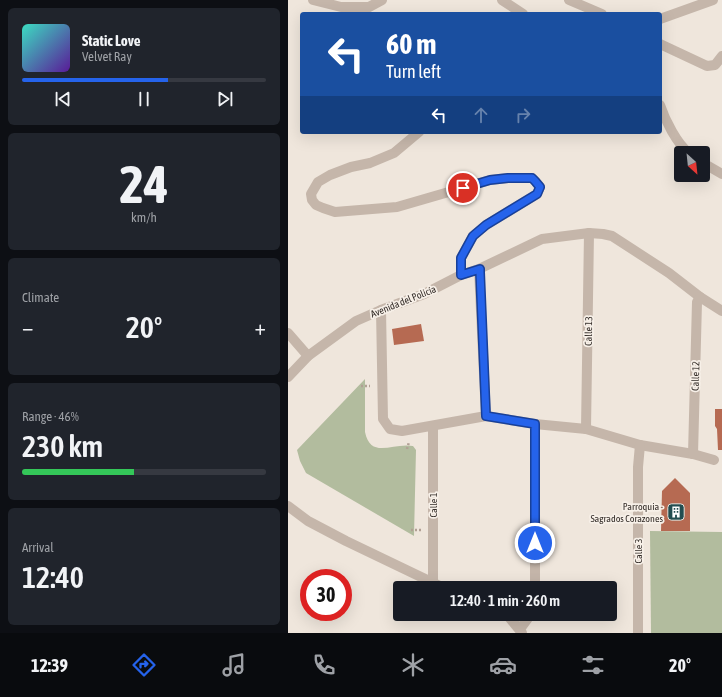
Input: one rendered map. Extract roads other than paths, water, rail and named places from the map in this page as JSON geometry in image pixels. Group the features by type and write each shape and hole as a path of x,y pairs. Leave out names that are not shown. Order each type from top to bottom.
{"street":[{"path":"313,0 341,7 369,7 382,0"},
{"path":"502,0 520,12"},
{"path":"569,0 597,12"},
{"path":"662,18 713,0"},
{"path":"662,45 707,66 715,65 722,56"},
{"path":"662,111 682,146"},
{"path":"417,134 394,153 370,163 330,174 318,182 311,194 312,200 323,208 335,212 397,207 490,180 532,178 540,187 537,194 486,225 473,236 461,258 461,275"},
{"path":"710,167 722,174"},
{"name":"Avenida del Policía","path":"288,377 308,356 356,321 424,294 461,275 480,269 542,238 589,233 612,236 669,273 700,297 722,311"},
{"name":"Calle 13","path":"586,430 589,233"},
{"path":"480,269 486,416"},
{"name":"Calle 12","path":"693,454 698,302 700,297"},
{"path":"381,310 383,419 390,429 402,431 486,416 586,430 640,445 693,454 714,460"},
{"path":"288,333 308,356"},
{"path":"535,424 536,581"},
{"name":"Calle 1","path":"433,426 433,581"},
{"name":"Calle 3","path":"638,633 638,467 640,445"},
{"path":"288,506 308,521 339,538 429,581"},
{"path":"512,621 521,631 527,621"}],"place":[{"name":"Parroquia - Sagrados Corazones","path":"676,512"}]}
